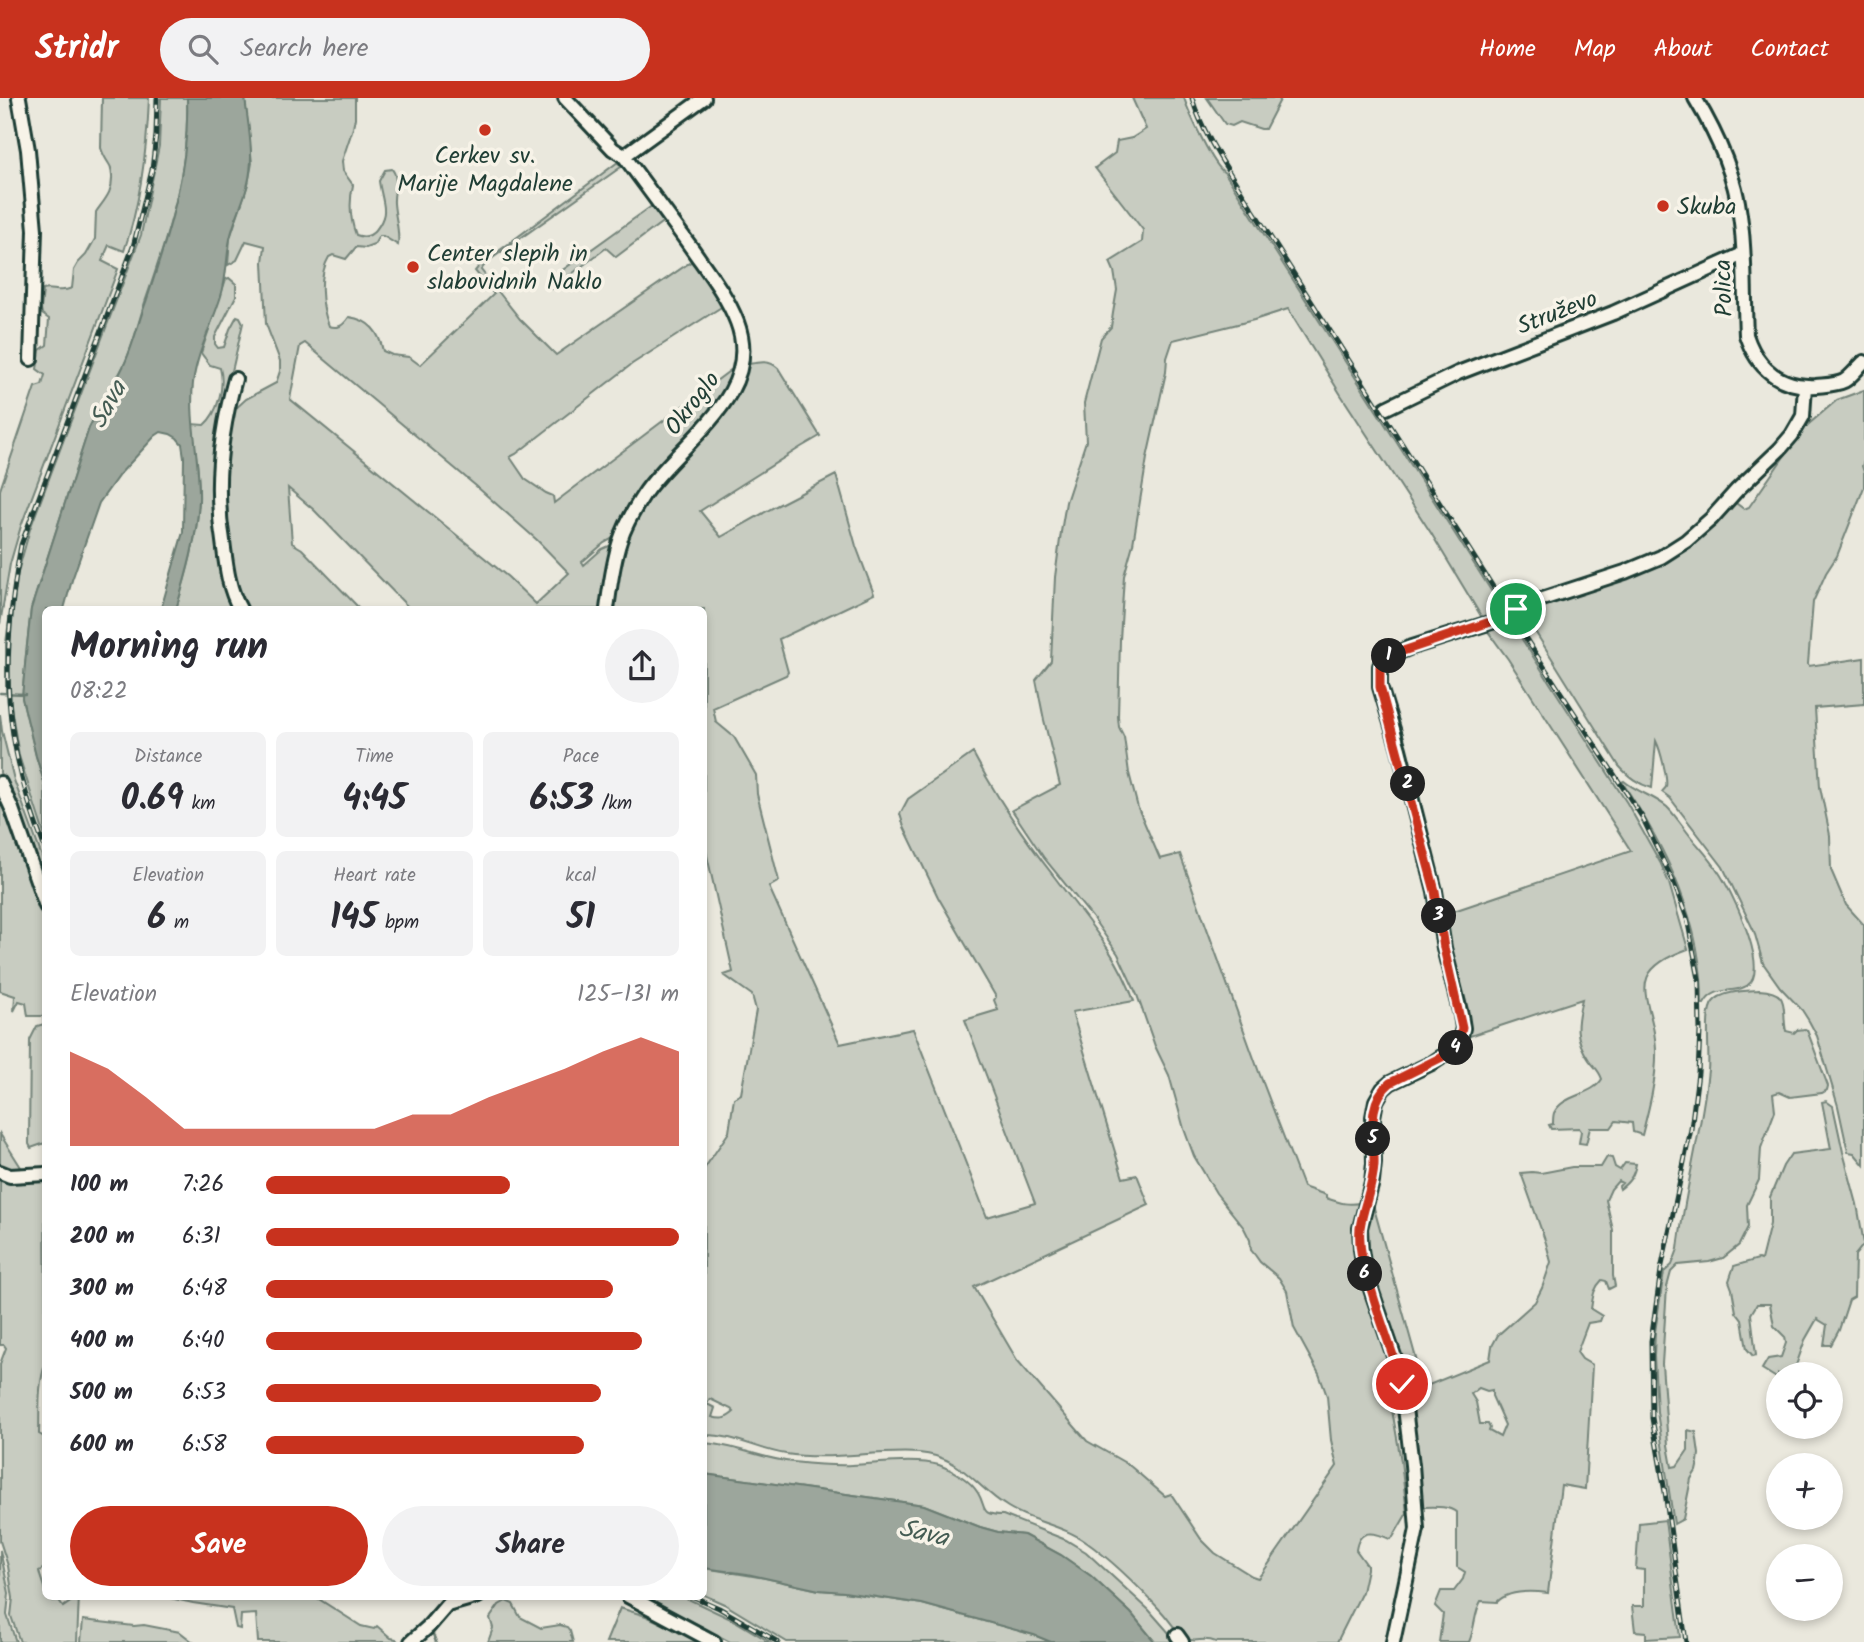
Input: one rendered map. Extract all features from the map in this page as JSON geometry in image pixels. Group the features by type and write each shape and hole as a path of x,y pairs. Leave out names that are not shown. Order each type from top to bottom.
{"street":[{"path":"19,98 28,149 35,230 31,359"},
{"name":"Okroglo","path":"565,98 613,149 624,156 730,304 739,325 744,359 740,375 728,398 645,493 629,521 620,541 608,606"},
{"path":"624,156 704,98"},
{"name":"Polica","path":"1695,98 1706,116 1737,194 1741,216 1746,335 1752,352 1761,365 1774,376 1805,386 1844,381 1864,362"},
{"name":"Struževo","path":"1386,408 1458,373 1613,313 1743,254"},
{"path":"235,379 223,438 219,478 226,571 238,606"},
{"path":"1393,1642 1417,1529 1412,1465 1402,1384 1364,1269 1360,1228 1372,1182 1373,1117 1376,1101 1390,1083 1434,1062 1458,1046 1462,1028 1444,948 1435,891 1380,687 1380,666 1383,659 1391,655 1511,615 1516,609 1532,601 1625,572 1661,557 1686,541 1711,519 1792,435 1803,416 1805,386"},
{"path":"0,783 42,895"},
{"path":"0,1172 10,1177 42,1174"},
{"path":"411,1642 447,1605 464,1600"},
{"path":"635,1600 714,1642"}],"shaded area":[{"path":"102,98 149,98 139,195 124,251 109,245 102,261 118,269 21,526 10,564 0,624 0,490 35,387 42,385 45,375 37,369 40,350 47,345 49,319 42,314 43,290 72,288 74,270 95,239 96,212 111,186 111,168 101,148"},
{"path":"161,98 187,98 181,176 162,252 130,351 89,428 31,609 22,698 42,775 42,828 19,756 10,701 6,692 6,643 13,590 30,529 141,235 159,146"},
{"path":"245,98 355,98 353,128 342,161 343,171 353,185 351,210 354,229 356,235 366,236 374,232 379,225 384,209 379,181 385,170 392,169 396,181 394,203 398,245 379,236 374,245 356,247 346,259 333,255 329,257 322,281 324,309 329,326 340,326 349,317 363,321 376,333 383,351 409,357 420,365 494,294 475,271 480,265 618,162 621,167 487,262 481,270 520,319 556,355 695,259 726,304 632,364 510,457 525,479 553,496 554,503 736,366 724,396 615,537 582,562 584,565 602,549 616,543 604,606 407,606 314,510 288,488 292,543 302,549 357,606 177,606 191,556 198,515 199,482 192,424 204,425 209,420 221,391 220,368 210,365 201,353 226,279 229,278 236,284 236,296 215,337 218,348 224,347 237,316 243,323 225,402 224,432 230,431 233,411 246,399 276,383 280,371 280,361 266,324 263,262 265,246 246,241 237,260 228,265 230,238 252,163","holes":["305,343 537,540 569,573 536,604 508,577 290,399 300,346"]},
{"path":"1132,98 1184,98 1214,160 1225,173 1506,614 1484,621 1288,309 1173,340 1147,458 1133,544 1124,576 1119,727 1124,737 1138,808 1160,859 1180,854 1303,1187 1340,1203 1364,1202 1357,1231 1391,1358 1388,1362 1395,1390 1391,1404 1407,1513 1390,1539 1373,1534 1360,1538 1356,1550 1367,1565 1362,1592 1337,1642 1216,1642 1185,1638 1125,1574 1086,1542 1067,1531 1008,1507 958,1466 934,1455 902,1452 803,1456 707,1435 707,1404 707,1165 729,1132 734,1098 741,1094 756,1010 752,995 724,975 733,972 707,855 707,606 611,606 625,539 639,514 657,487 710,430 734,399 749,364 764,362 778,368 820,436 700,511 721,537 836,475 856,546 874,594 779,639 788,672 786,675 713,708 716,722 734,737 756,775 757,794 779,881 769,887 840,1044 913,1029 987,1217 1035,1203 965,1020 998,1010 994,1000 996,997 938,897 900,814 908,799 973,753 1023,834 1110,952 1134,1001 1072,1012 1123,1178 1137,1175 1149,1205 974,1287 1017,1360 1087,1441 1129,1465 1165,1496 1171,1494 1201,1539 1215,1553 1252,1576 1258,1578 1263,1572 1337,1466 1331,1440 1327,1396 1319,1374 1294,1328 1287,1291 1279,1278 1260,1262 1251,1250 1244,1228 1216,1193 1194,1156 1169,1075 1118,954 1044,858 1012,810 1060,785 1036,680 1051,661 1055,577 1066,502 1086,441 1084,403 1101,338 1111,327 1117,290 1110,262 1142,242 1143,230 1095,168 1115,153 1117,141 1132,138 1146,129","holes":["710,1399 731,1409 734,1412 724,1418 712,1417 715,1408 707,1404"]},
{"path":"1207,98 1281,98 1265,129 1261,129 1240,122 1232,126 1225,124"},
{"path":"653,205 665,220 616,257 606,248 552,289 546,282"},
{"path":"1864,390 1864,487 1837,556 1813,602 1808,664 1864,658 1864,704 1815,708 1820,787 1830,835 1831,870 1846,905 1864,925 1864,1165 1854,1153 1848,1152 1838,1106 1817,1036 1809,1021 1763,963 1754,931 1723,867 1670,798 1662,792 1666,787 1666,777 1656,741 1652,788 1634,780 1619,766 1531,625 1530,615 1536,606 1628,574 1733,501 1744,509 1749,507 1803,429 1837,400"},
{"path":"1509,619 1627,803 1661,864 1688,949 1666,958 1653,968 1647,979 1645,990 1654,1032 1656,1061 1642,1135 1633,1132 1632,1123 1616,1121 1611,1128 1590,1128 1586,1144 1579,1143 1579,1128 1551,1129 1549,1125 1553,1124 1554,1113 1558,1107 1592,1089 1602,1079 1584,1052 1579,1038 1578,1023 1582,999 1467,1037 1464,1014 1446,948 1451,945 1449,941 1445,942 1442,915 1631,851 1487,630"},
{"path":"0,714 14,780 42,857 42,875 21,813 0,773"},
{"path":"1622,782 1667,807 1724,880 1751,943 1754,972 1751,982 1746,986 1715,993 1702,1004 1696,944 1679,887 1653,833"},
{"path":"0,800 42,916 42,1016 28,1016 26,1003 19,1001 14,1011 15,996 0,991"},
{"path":"1769,991 1781,998 1786,1031 1794,1033 1797,1030 1807,1030 1828,1086 1822,1093 1790,1097 1779,1092 1773,1094 1775,1111 1761,1148 1759,1180 1747,1205 1748,1227 1739,1245 1723,1258 1678,1265 1671,1272 1667,1287 1662,1364 1672,1467 1677,1466 1688,1450 1688,1430 1696,1432 1699,1454 1683,1519 1674,1524 1657,1412 1654,1356 1664,1272 1672,1265 1678,1249 1702,1115 1708,1070 1710,1007 1722,996"},
{"path":"42,1025 42,1144 31,1148 30,1040 37,1026"},
{"path":"1826,1101 1833,1106 1864,1244 1855,1255 1854,1297 1849,1300 1831,1345 1824,1345 1827,1325 1817,1319 1805,1340 1797,1362 1766,1362 1768,1359 1781,1357 1786,1343 1785,1337 1774,1326 1770,1304 1757,1304 1751,1314 1756,1355 1753,1356 1747,1349 1742,1320 1736,1312 1729,1281 1734,1266 1761,1260 1770,1224 1770,1197 1791,1154 1831,1149 1822,1102"},
{"path":"0,1134 24,1172 0,1169"},
{"path":"1607,1157 1612,1158 1615,1167 1620,1170 1625,1163 1636,1164 1628,1181 1620,1189 1622,1183 1618,1181 1606,1200 1613,1230 1615,1286 1609,1289 1606,1281 1602,1280 1597,1287 1591,1309 1602,1316 1600,1321 1588,1323 1577,1352 1592,1365 1585,1489 1561,1485 1548,1593 1521,1592 1508,1595 1497,1602 1481,1601 1469,1642 1439,1642 1443,1614 1435,1606 1441,1591 1454,1591 1465,1572 1457,1567 1457,1513 1445,1508 1420,1507 1411,1421 1368,1270 1364,1234 1372,1201 1424,1387 1490,1360 1492,1346 1498,1335 1535,1302 1542,1288 1551,1262 1521,1173 1541,1173 1572,1167 1601,1167","holes":["1479,1388 1492,1390 1505,1425 1500,1437 1489,1431 1488,1424 1480,1424 1476,1402 1471,1394"]},
{"path":"0,1177 42,1177 42,1377 39,1434 42,1436 42,1569 39,1571 42,1600 58,1600 63,1607 73,1600 79,1600 77,1642 20,1642 11,1616 13,1598 8,1566 0,1541 0,1364 6,1348 0,1345"},
{"path":"707,1443 800,1463 845,1465 919,1462 944,1467 971,1484 990,1514 1003,1515 1066,1540 1086,1552 1149,1610 1177,1642 1155,1642 1131,1613 1091,1576 1061,1555 1024,1535 980,1527 924,1505 707,1474"},
{"path":"1665,1520 1680,1637 1646,1639 1646,1632 1635,1631 1632,1606 1644,1606 1644,1570 1636,1569 1639,1523"},
{"path":"0,1550 9,1593 7,1615 16,1642 0,1642"},
{"path":"707,1568 819,1590 922,1604 1051,1642 787,1642 707,1596"},
{"path":"179,1600 320,1600 361,1626 374,1629 377,1626 398,1642 258,1642 256,1614 241,1615 240,1629 236,1628 232,1609"},
{"path":"651,1600 690,1600 735,1621 770,1642 730,1642"},
{"path":"506,1601 513,1604 520,1617 541,1628 560,1625 567,1627 573,1642 488,1642 493,1628 490,1618 499,1605"},
{"path":"620,1608 646,1616 702,1642 606,1642"},
{"path":"83,1620 144,1625 180,1632 193,1642 81,1642"}],"water":[{"name":"Sava","path":"187,98 245,98 251,151 248,183 230,239 223,289 201,349 193,383 192,412 199,500 188,568 177,606 162,606 183,532 184,457 182,444 177,438 161,432 119,475 99,503 65,606 42,606 42,775 22,698 31,609 89,428 119,375 133,343 176,202 187,124"},
{"name":"Sava","path":"707,1474 924,1505 980,1527 1024,1535 1061,1555 1091,1576 1131,1613 1155,1642 1051,1642 922,1604 819,1590 707,1568"}],"waterway":[{"path":"0,693 25,694"},
{"path":"431,1629 436,1642"}],"railway":[{"path":"42,840 21,773 9,701 8,664 14,587 21,545 133,247 152,170 157,98"},
{"path":"1192,98 1196,111 1228,171 1642,817 1673,881 1687,918 1699,979 1698,1073 1691,1129 1661,1270 1651,1341 1652,1418 1686,1642"},
{"path":"701,1600 778,1642"}],"place":[{"name":"Cerkev sv. Marije Magdalene","path":"485,130"},
{"name":"Skuba","path":"1663,206"},
{"name":"Center slepih in slabovidnih Naklo","path":"413,267"}],"route":[{"path":"1402,1384 1364,1269 1361,1249 1360,1228 1374,1163 1373,1117 1376,1101 1383,1089 1448,1054 1458,1046 1462,1028 1444,948 1435,891 1399,749 1380,687 1380,666 1383,659 1391,655 1484,625 1511,615 1516,609"}]}
